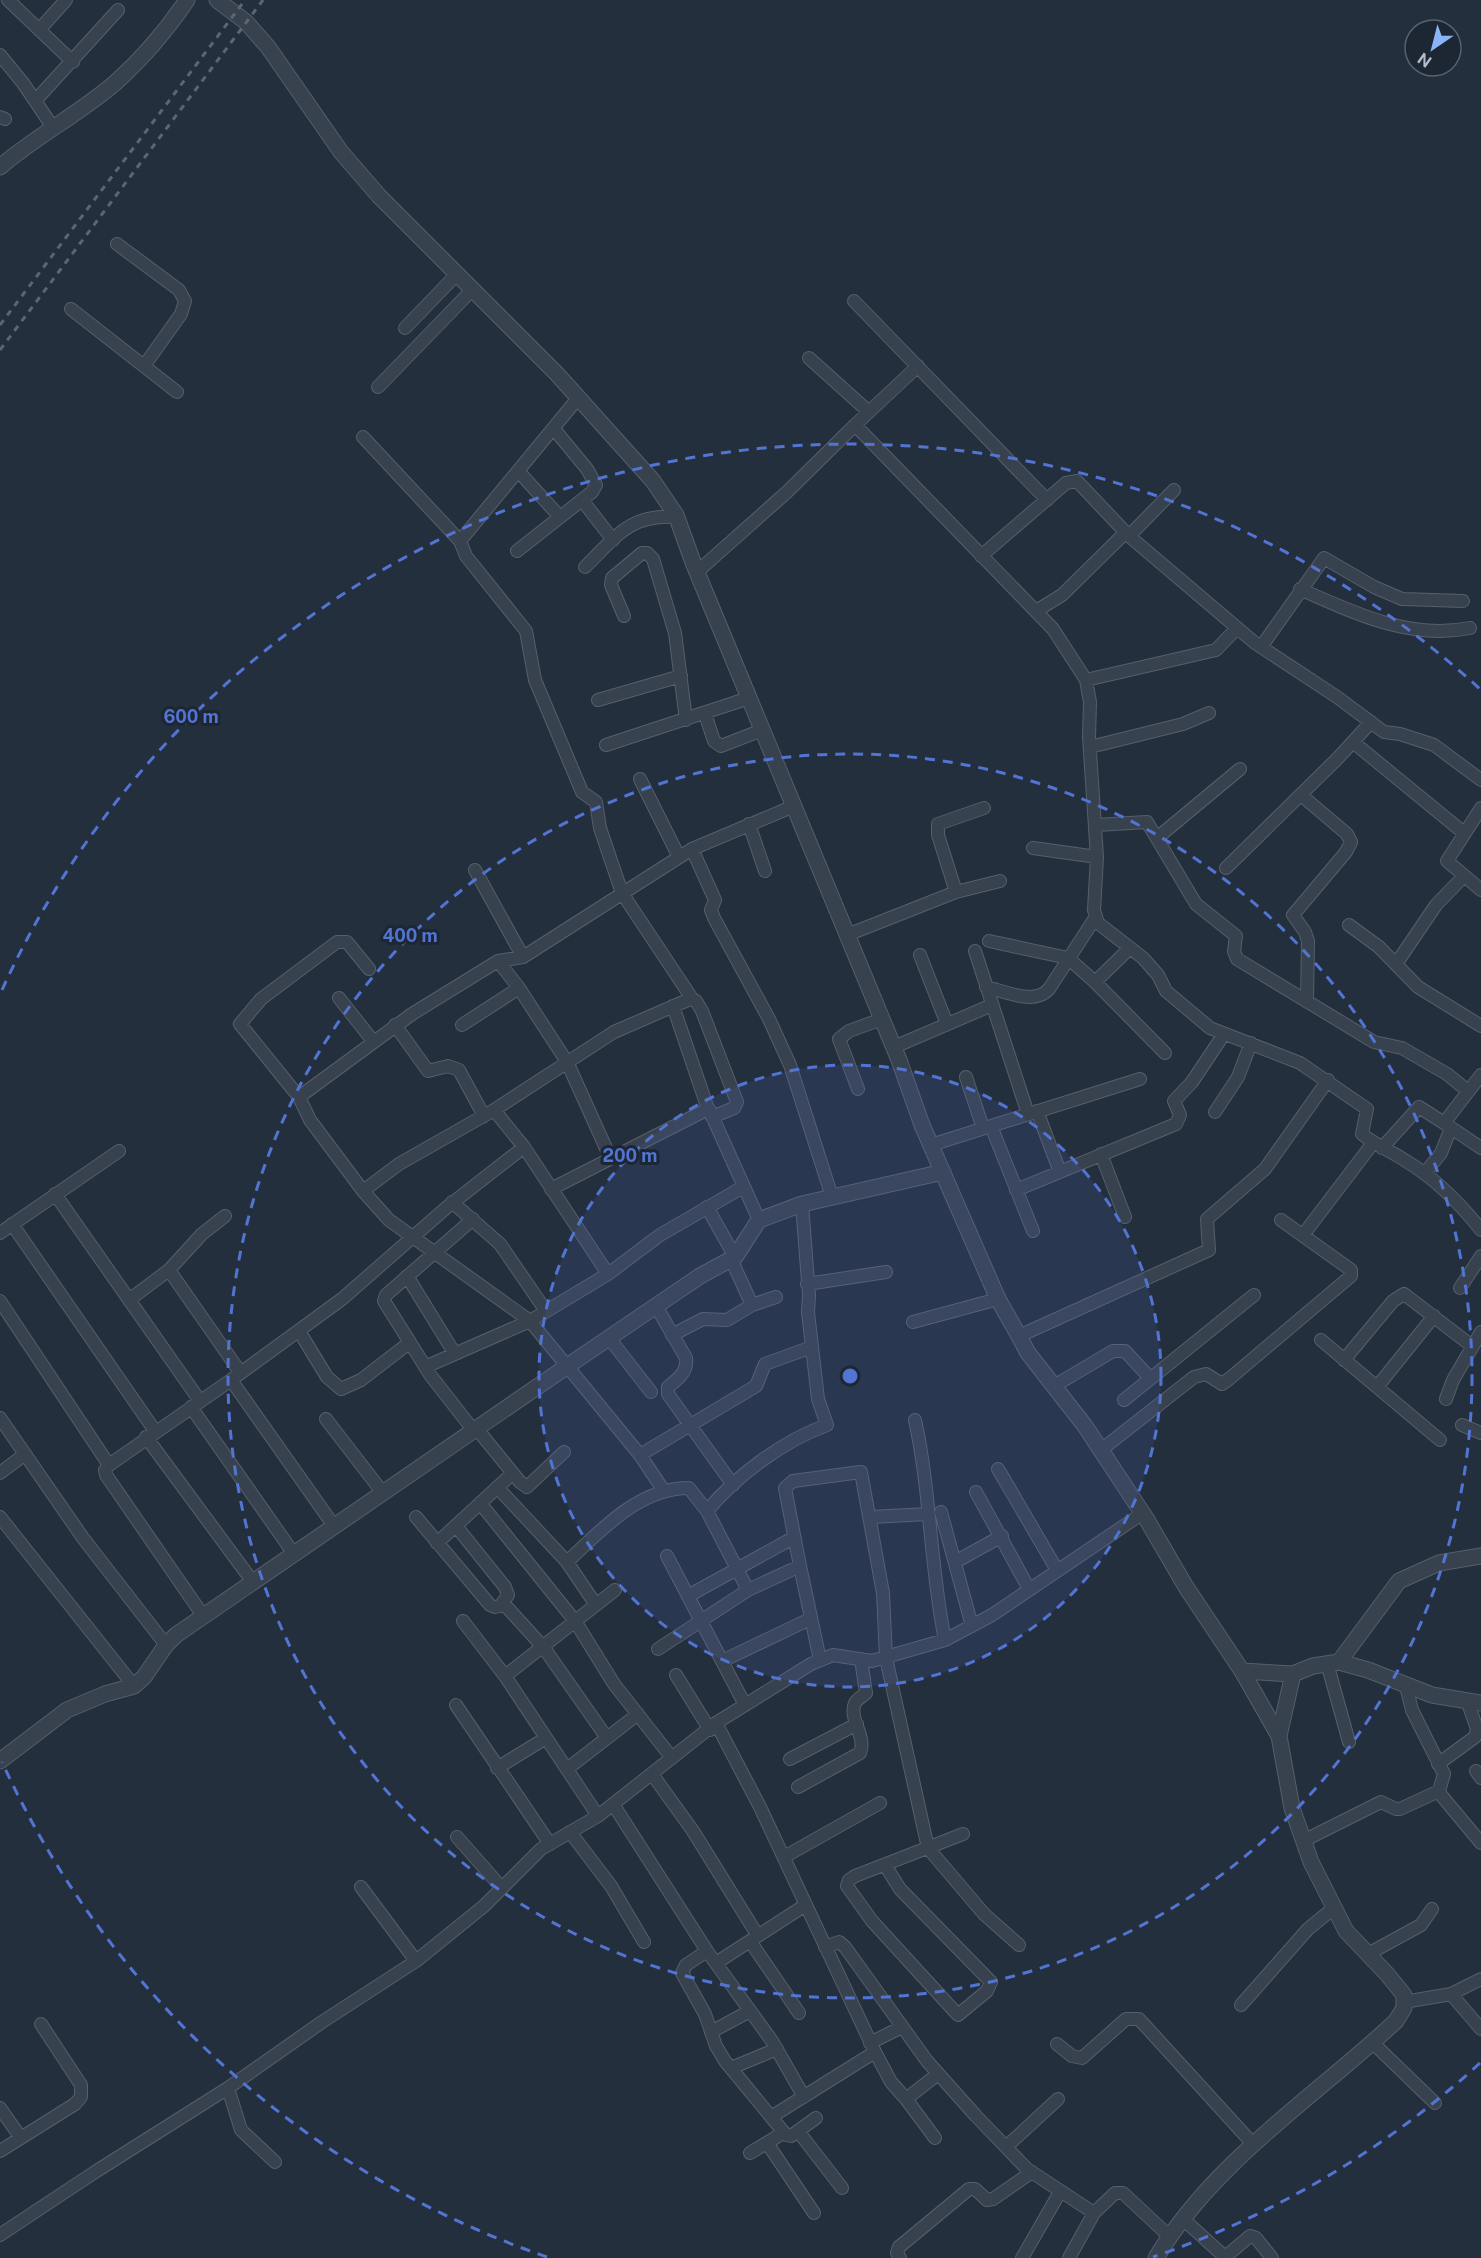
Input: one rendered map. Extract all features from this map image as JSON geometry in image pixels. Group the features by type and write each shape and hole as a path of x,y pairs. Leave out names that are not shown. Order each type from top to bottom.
{"street":[{"path":"8,0 73,62"},
{"path":"39,30 66,0"},
{"path":"0,167 52,126 114,84 162,37 187,0"},
{"path":"217,0 246,22 260,38 341,152 380,196 579,397 653,481 676,517 894,1047 931,1145 998,1299 1019,1336 1101,1450 1143,1514 1186,1587 1242,1671 1279,1736 1292,1808 1311,1862 1346,1931 1404,1995 1404,2008 1396,2021 1220,2176 1169,2236 1156,2258"},
{"path":"35,101 118,10"},
{"path":"0,55 52,126"},
{"path":"117,244 179,290 185,301 181,314 144,366"},
{"path":"405,328 457,274"},
{"path":"378,387 472,290"},
{"path":"854,301 1047,500"},
{"path":"71,309 177,392"},
{"path":"809,358 869,412"},
{"path":"697,572 787,492 918,366"},
{"path":"460,541 579,397"},
{"path":"855,425 1053,629 1086,680 1090,702 1090,747 1096,825 1095,918 1049,989 1040,997 1031,998 986,987"},
{"path":"517,551 594,488 595,481 554,429"},
{"path":"363,437 460,541 466,556 526,631 536,680 582,792 596,802 600,828 622,892 702,1011 737,1102 734,1108 710,1113 610,1157 551,1189"},
{"path":"519,472 560,517"},
{"path":"981,556 1066,483 1077,481 1128,534 1261,647 1384,732 1400,734 1434,745 1481,780"},
{"path":"1036,611 1062,595 1174,490"},
{"path":"582,500 613,540"},
{"path":"585,567 635,522 646,517 676,517"},
{"path":"624,616 611,585 612,578 642,553 647,553 652,559 675,633 686,720"},
{"path":"1261,647 1324,558 1374,587 1402,599 1463,601"},
{"path":"1300,589 1395,627 1450,632 1470,628"},
{"path":"1086,680 1216,650 1237,628"},
{"path":"598,700 681,676"},
{"path":"606,745 749,698"},
{"path":"1090,747 1183,724 1209,713"},
{"path":"705,714 714,741 721,746 762,730"},
{"path":"1226,868 1371,722"},
{"path":"1353,742 1464,833"},
{"path":"1157,838 1240,769"},
{"path":"640,779 679,857"},
{"path":"1300,795 1347,834 1351,842 1346,852 1293,915 1305,932 1308,941 1307,1002"},
{"path":"299,1097 395,1025 498,962 523,957 692,849 794,806"},
{"path":"956,892 938,835 938,824 984,808"},
{"path":"1481,808 1447,861 1481,890"},
{"path":"1096,825 1141,821 1151,826 1166,858 1196,904 1236,936 1234,951 1237,959 1374,1042 1402,1047 1447,1074 1468,1091"},
{"path":"749,824 765,871"},
{"path":"1033,848 1097,857"},
{"path":"692,849 715,900 711,910 714,918 769,1019 790,1065 832,1197"},
{"path":"475,870 523,957"},
{"path":"1396,964 1436,905 1464,876"},
{"path":"847,935 956,892 1000,881"},
{"path":"1095,918 1158,975 1166,992 1210,1028 1300,1063 1328,1080 1367,1109 1362,1134 1425,1173 1462,1205 1481,1230"},
{"path":"1349,925 1379,947 1418,987 1481,1026"},
{"path":"989,941 1068,958 1165,1053"},
{"path":"369,969 347,942 337,942 261,999 240,1024 299,1097 310,1120 363,1191 389,1220 530,1321 569,1365 640,1455 664,1491"},
{"path":"1095,982 1130,948"},
{"path":"975,951 992,1005 1033,1113 1060,1172"},
{"path":"920,955 947,1024"},
{"path":"498,962 519,988 567,1062 610,1157"},
{"path":"462,1024 519,988"},
{"path":"339,998 373,1041"},
{"path":"363,1191 399,1164 489,1113 614,1032 693,999"},
{"path":"894,1047 992,1005"},
{"path":"673,1006 710,1113 759,1220"},
{"path":"858,1089 839,1039 849,1031 882,1019"},
{"path":"395,1025 428,1071 448,1066 459,1070 489,1113 524,1147 608,1274"},
{"path":"1017,1190 1179,1121 1180,1115 1174,1101 1199,1073 1224,1034"},
{"path":"1215,1112 1238,1077 1251,1043"},
{"path":"1425,1173 1441,1153 1448,1126 1468,1091 1481,1075"},
{"path":"966,1077 1033,1231"},
{"path":"931,1145 1140,1079"},
{"path":"1019,1336 1209,1250 1210,1245 1205,1226 1207,1219 1265,1169 1328,1080"},
{"path":"1303,1235 1377,1145 1419,1107 1481,1148"},
{"path":"204,1617 111,1485 105,1470 150,1434 342,1299 452,1202 524,1147"},
{"path":"0,1233 119,1151"},
{"path":"1101,1154 1125,1217"},
{"path":"0,1761 67,1710 105,1694 135,1686 144,1677 166,1644 569,1365 656,1306 733,1258 759,1220 802,1204 943,1172"},
{"path":"425,1367 530,1321 608,1274 660,1234 743,1187"},
{"path":"56,1194 129,1300 294,1554"},
{"path":"452,1202 500,1244 546,1311"},
{"path":"707,1511 733,1485 804,1433 827,1425 818,1399 812,1347 802,1204"},
{"path":"707,1208 733,1258 752,1305"},
{"path":"129,1300 169,1270 202,1234 225,1216"},
{"path":"473,1219 386,1295 384,1301 425,1367 475,1430 524,1485 530,1485 564,1452"},
{"path":"1101,1450 1194,1377 1206,1374 1222,1384 1348,1280 1352,1273 1349,1267 1281,1220"},
{"path":"12,1224 150,1434 254,1582"},
{"path":"1460,1288 1481,1256"},
{"path":"169,1270 235,1376 334,1526"},
{"path":"807,1284 886,1272"},
{"path":"407,1276 455,1354"},
{"path":"1124,1400 1254,1295"},
{"path":"1344,1360 1393,1301 1400,1296 1410,1297 1475,1346"},
{"path":"672,1335 703,1319 727,1320 752,1305 776,1297"},
{"path":"913,1322 998,1299"},
{"path":"0,1301 109,1465"},
{"path":"656,1306 687,1365 667,1391 733,1485"},
{"path":"1377,1387 1434,1316"},
{"path":"299,1331 327,1377 341,1389 361,1380 409,1343"},
{"path":"1446,1398 1453,1380 1475,1346 1481,1332"},
{"path":"609,1338 651,1392"},
{"path":"1321,1340 1440,1440"},
{"path":"640,1455 756,1386 762,1369 770,1361 812,1347"},
{"path":"1054,1386 1113,1351 1125,1351 1149,1378"},
{"path":"0,1418 83,1538 166,1644"},
{"path":"326,1419 383,1493"},
{"path":"915,1420 935,1513 955,1562 972,1626"},
{"path":"1462,1425 1481,1433"},
{"path":"0,1473 24,1455"},
{"path":"998,1469 1057,1570"},
{"path":"820,1660 784,1492 787,1485 793,1481 861,1472 871,1517 886,1618 886,1658 928,1848 984,1914 1019,1945"},
{"path":"437,1543 513,1473"},
{"path":"497,1487 567,1562 596,1605"},
{"path":"567,1562 631,1506 671,1488 689,1488 707,1511 748,1590"},
{"path":"976,1492 1029,1589"},
{"path":"480,1503 575,1621 614,1684 672,1758"},
{"path":"871,1517 935,1513"},
{"path":"935,1513 938,1608 945,1640"},
{"path":"2,2230 228,2088 322,2022 416,1961 484,1906 525,1863 550,1844 598,1816 713,1726 745,1705 833,1654 872,1661 945,1640 972,1626 1143,1514"},
{"path":"0,1517 135,1686"},
{"path":"416,1517 490,1605 508,1607 544,1648 607,1738"},
{"path":"456,1526 505,1587 508,1595 501,1605"},
{"path":"955,1562 1002,1536"},
{"path":"688,1596 793,1538"},
{"path":"667,1556 745,1705"},
{"path":"1333,1662 1399,1581 1439,1563 1481,1556"},
{"path":"658,1649 748,1590 800,1566"},
{"path":"505,1676 544,1648 615,1590"},
{"path":"722,1661 810,1619"},
{"path":"463,1621 505,1676 598,1816"},
{"path":"798,1787 860,1752 862,1743 854,1707 866,1693 861,1659"},
{"path":"1242,1671 1293,1674 1333,1662 1368,1670 1406,1686 1475,1703 1478,1729 1475,1737 1438,1764"},
{"path":"1333,1662 1349,1742"},
{"path":"1279,1736 1293,1674"},
{"path":"676,1675 713,1726 784,1857 804,1906 891,2082 935,2138"},
{"path":"1304,1841 1381,1802 1401,1809 1439,1791 1444,1774 1412,1710 1406,1686"},
{"path":"456,1705 550,1844"},
{"path":"567,1769 638,1714"},
{"path":"790,1759 857,1724"},
{"path":"497,1768 546,1738"},
{"path":"652,1774 693,1832 799,2013"},
{"path":"1439,1791 1481,1843"},
{"path":"784,1857 880,1803"},
{"path":"613,1804 707,1951 777,2049 804,2097"},
{"path":"570,1832 611,1886 644,1942"},
{"path":"885,1865 900,1889 991,1982 987,1991 960,2014 954,2014 949,2009 849,1892 849,1880 885,1865 963,1834"},
{"path":"457,1837 501,1887"},
{"path":"362,1887 416,1961"},
{"path":"716,1963 804,1906"},
{"path":"1241,2005 1308,1929 1335,1907"},
{"path":"1368,1954 1421,1925 1432,1909"},
{"path":"825,1947 838,1942 845,1947 938,2074 1006,2147 1032,2172 1094,2213"},
{"path":"707,1951 686,1965 682,1973 705,2014 716,2046 783,2133 791,2136 816,2118"},
{"path":"1404,2002 1451,1994 1481,1979"},
{"path":"1451,1994 1481,2029"},
{"path":"711,2032 750,2011"},
{"path":"1058,2044 1072,2056 1082,2058 1126,2019 1139,2019 1254,2145"},
{"path":"0,2151 75,2104 83,2091 41,2024"},
{"path":"771,2117 804,2097 902,2026"},
{"path":"1373,2043 1435,2103"},
{"path":"731,2068 777,2049"},
{"path":"906,2099 938,2074"},
{"path":"228,2088 241,2130 275,2162"},
{"path":"1006,2147 1058,2099"},
{"path":"0,2108 21,2138"},
{"path":"798,2131 842,2188"},
{"path":"750,2153 783,2133"},
{"path":"767,2143 814,2213"},
{"path":"900,2258 897,2253 899,2247 969,2189 975,2189 987,2200 993,2199 1032,2172"},
{"path":"1022,2258 1060,2192"},
{"path":"1069,2258 1094,2213 1115,2193 1120,2192 1169,2236"},
{"path":"1183,2219 1225,2257 1250,2236 1256,2238 1272,2258"}],"railway":[{"path":"0,325 245,0"},
{"path":"0,350 263,0"}]}
